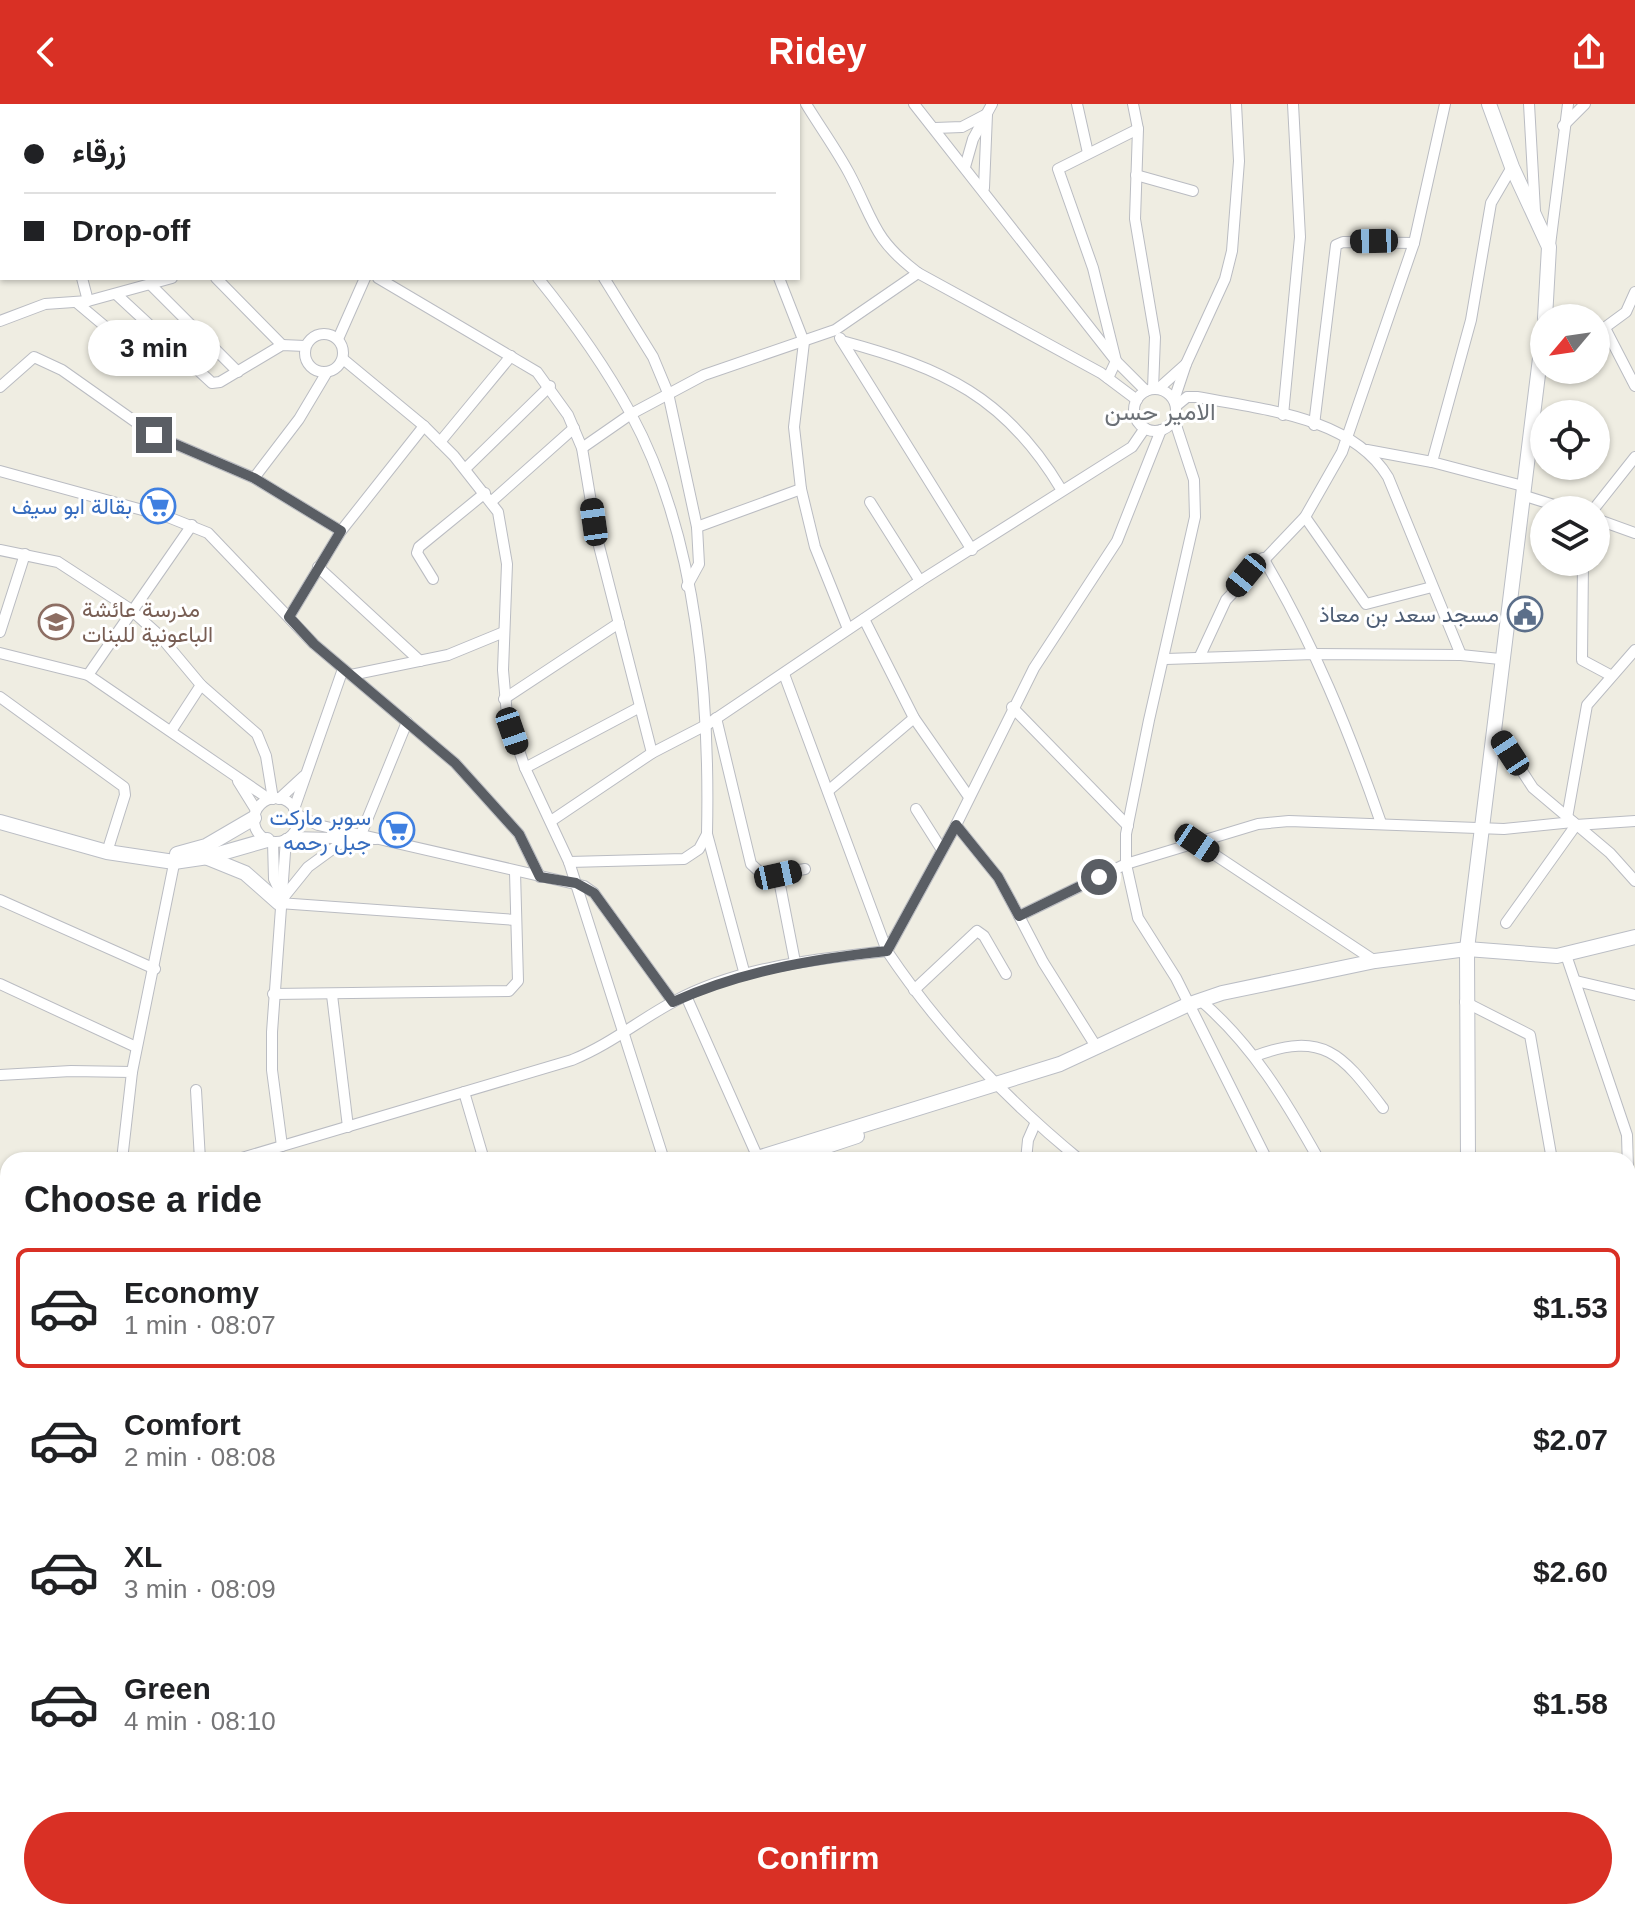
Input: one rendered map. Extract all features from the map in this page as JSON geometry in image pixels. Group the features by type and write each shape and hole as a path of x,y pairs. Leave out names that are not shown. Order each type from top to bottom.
{"street":[{"path":"806,104 841,158 884,244 918,273 1108,378 1137,400"},
{"path":"914,104 984,189 1116,361 1152,390 1175,403"},
{"path":"1077,104 1088,153"},
{"path":"1133,104 1138,129 1135,219 1155,337 1152,390"},
{"path":"1236,104 1239,161 1232,251 1216,301 1186,364 1175,403 1174,419 1189,460 1196,500 1166,659 1149,720 1128,826 1126,864 1138,918 1193,1003 1263,1152"},
{"path":"1283,415 1300,237 1293,104"},
{"path":"1200,656 1226,600 1305,517 1348,437 1414,243 1445,104"},
{"path":"1489,104 1512,167 1549,247"},
{"path":"1529,104 1535,217"},
{"path":"1547,304 1551,273 1549,247 1562,127 1568,104"},
{"path":"1562,127 1585,104"},
{"path":"935,128 962,127 989,109"},
{"path":"965,167 973,139 989,109"},
{"path":"984,189 989,109"},
{"path":"1108,378 1116,361 1093,268 1058,169 1138,129"},
{"path":"1432,462 1471,320 1491,203 1512,167"},
{"path":"1136,175 1193,191"},
{"path":"1314,425 1336,245 1343,242 1414,243"},
{"path":"582,448 668,393 727,366 835,330 918,273"},
{"path":"82,280 82,302 139,355"},
{"path":"0,321 45,304 82,302 116,294 131,284 165,280"},
{"path":"218,280 282,345"},
{"path":"338,339 364,280"},
{"path":"381,280 537,372 550,386 582,448 597,538 652,753"},
{"path":"540,280 564,309 631,414 663,489 687,586 712,721 751,864 764,876 805,869"},
{"path":"605,280 653,357 668,393 697,527 699,564 687,586"},
{"path":"780,280 804,342 794,427 801,489 815,547 848,629"},
{"path":"150,284 238,372"},
{"path":"1610,325 1626,312 1635,292"},
{"path":"116,294 207,381 215,383 282,345 305,346 319,334 338,339 343,348 343,359 337,368 327,372 299,419 254,478"},
{"path":"1626,312 1635,320"},
{"path":"835,330 972,550"},
{"path":"842,341 908,360 969,390 1030,441 1061,489"},
{"path":"305,346 309,365 327,372"},
{"path":"1610,346 1635,386"},
{"path":"440,442 511,356"},
{"path":"0,387 34,357 62,370 154,435 254,478 341,531"},
{"path":"343,359 440,442 489,497 502,524 507,564 504,699 525,768 569,862 661,1152"},
{"path":"1161,430 1145,428 1135,413 1137,400 1186,364"},
{"path":"1468,1152 1467,949 1500,659 1536,384"},
{"path":"465,469 550,386"},
{"path":"1175,403 1187,397 1197,397 1283,415 1348,437 1365,449 1388,477 1461,655"},
{"path":"887,951 956,825 1012,707 1051,638 1117,541 1161,430 1174,419"},
{"path":"289,617 341,531 424,426"},
{"path":"433,579 417,553 419,547 489,497 574,428"},
{"path":"551,821 652,753 712,721 1061,489 1132,447 1145,428"},
{"path":"1365,449 1432,462 1536,496"},
{"path":"1604,496 1635,457"},
{"path":"0,471 192,525 221,545 289,617 347,672 455,763 514,827 540,877"},
{"path":"697,527 801,489"},
{"path":"870,502 920,581"},
{"path":"1305,517 1366,604 1432,587"},
{"path":"1610,524 1635,533"},
{"path":"88,675 130,609 192,525"},
{"path":"0,550 67,566 130,609 160,636 201,685 239,715 261,740 273,799"},
{"path":"0,632 25,554"},
{"path":"1263,558 1295,611 1357,752 1381,823"},
{"path":"318,567 420,661"},
{"path":"1583,576 1582,660 1610,675"},
{"path":"864,619 914,718 969,797"},
{"path":"504,699 619,623"},
{"path":"347,672 420,661 478,645 504,632"},
{"path":"1506,923 1572,822 1583,717 1595,692 1635,650"},
{"path":"0,653 88,675 237,779 318,825 362,832 515,872 576,883 594,893 673,1002"},
{"path":"1166,659 1314,654 1461,655 1500,659"},
{"path":"282,1146 272,1070 273,994 288,838 296,826 295,811 304,776 347,672"},
{"path":"784,674 887,951 914,990 997,1086 1035,1124 1070,1152"},
{"path":"171,731 201,685"},
{"path":"0,697 124,787 125,795 107,852"},
{"path":"525,768 640,707"},
{"path":"1012,707 1128,826"},
{"path":"828,791 914,718"},
{"path":"712,721 707,834 745,975"},
{"path":"362,832 407,722"},
{"path":"1494,728 1533,788 1610,853 1635,881"},
{"path":"175,858 206,846 255,814 304,776"},
{"path":"237,779 255,814 257,831 270,841 274,879 280,898"},
{"path":"916,809 942,850"},
{"path":"1019,916 1126,864 1271,823 1381,823 1483,828 1635,821"},
{"path":"0,822 107,852 149,857 208,857 288,838 385,838"},
{"path":"956,825 998,877 1043,962 1097,1048"},
{"path":"569,862 684,859 699,849 707,834"},
{"path":"280,898 308,867 345,840"},
{"path":"1197,843 1375,961"},
{"path":"208,857 245,873 280,898 516,920"},
{"path":"123,1152 136,1047 155,969 175,858"},
{"path":"273,994 509,991 518,981 515,872"},
{"path":"778,875 795,962"},
{"path":"0,900 155,969"},
{"path":"914,990 977,931 984,936 1006,974"},
{"path":"808,1152 1097,1048 1193,1003 1279,980 1375,961 1467,949 1548,957 1566,955 1635,937"},
{"path":"262,1152 572,1060 623,1035 673,1002 745,975 795,962 887,951"},
{"path":"1566,955 1631,1132 1629,1152"},
{"path":"1576,981 1635,995"},
{"path":"0,984 136,1047"},
{"path":"332,995 348,1127"},
{"path":"686,996 751,1152"},
{"path":"1465,1002 1530,1035 1551,1152"},
{"path":"1193,1003 1227,1023 1255,1056 1314,1152"},
{"path":"1255,1056 1286,1047 1328,1049 1350,1068 1383,1108"},
{"path":"0,1075 132,1072"},
{"path":"777,1152 997,1086"},
{"path":"196,1090 200,1152"},
{"path":"464,1092 482,1152"},
{"path":"1027,1152 1035,1124"}],"place":[{"name":"بقالة ابو سيف","path":"158,506"},
{"name":"مسجد سعد بن معاذ","path":"1525,614"},
{"name":"مدرسة عائشة الباعونية للبنات","path":"56,622"},
{"name":"سوبر ماركت جبل رحمه","path":"397,830"}],"district":[{"name":"الامير حسن","path":"1160,412"}],"route":[{"path":"154,435 254,478 341,531 289,617 314,644 455,763 514,827 540,877 576,883 594,893 673,1002 745,975 795,962 887,951 956,825 998,877 1019,916 1099,877"}]}
